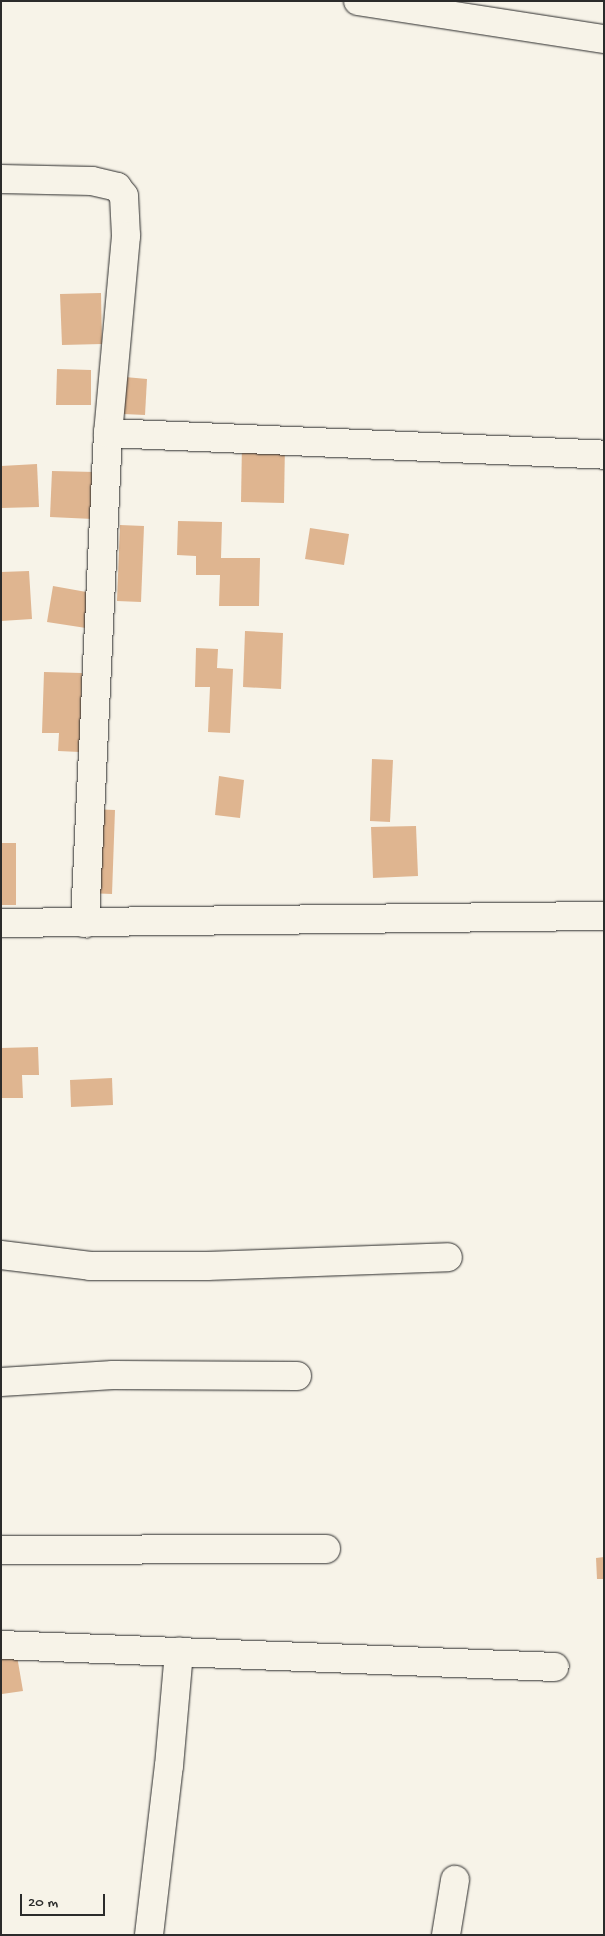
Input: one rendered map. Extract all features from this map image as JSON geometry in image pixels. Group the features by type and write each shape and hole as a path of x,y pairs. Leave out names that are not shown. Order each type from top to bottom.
{"street":[{"path":"358,1 604,39"},
{"path":"1,179 92,181 117,187 124,196 126,236 108,433 85,923"},
{"path":"108,433 604,455"},
{"path":"1,923 604,916"},
{"path":"1,1256 90,1266 217,1265 448,1257"},
{"path":"1,1382 113,1375 297,1376"},
{"path":"1,1550 326,1549"},
{"path":"1,1645 556,1667"},
{"path":"149,1935 170,1766 180,1652"},
{"path":"446,1935 455,1880"}],"building":[{"path":"101,293 102,344 62,345 60,294"},
{"path":"57,369 91,370 91,405 56,405"},
{"path":"125,377 147,379 145,415 123,414"},
{"path":"242,443 285,444 284,503 241,502"},
{"path":"37,464 39,507 1,508 1,466"},
{"path":"52,471 95,472 93,519 50,517"},
{"path":"178,521 222,522 221,558 260,558 259,606 219,606 220,575 196,575 196,556 177,555"},
{"path":"120,525 144,526 141,602 117,601"},
{"path":"310,528 349,534 344,565 305,559"},
{"path":"29,571 32,619 1,621 1,572"},
{"path":"53,586 92,593 86,628 47,622"},
{"path":"245,631 283,633 281,689 243,687"},
{"path":"196,648 218,649 217,668 233,669 230,733 208,732 210,687 195,687"},
{"path":"44,672 82,673 80,752 58,751 59,733 42,733"},
{"path":"372,759 393,760 390,822 370,821"},
{"path":"219,776 244,780 240,818 215,815"},
{"path":"89,809 115,810 112,894 86,893"},
{"path":"416,826 418,876 373,878 371,827"},
{"path":"1,843 16,843 16,905 1,905"},
{"path":"38,1047 39,1075 22,1075 23,1098 1,1098 1,1048"},
{"path":"112,1078 113,1105 71,1107 70,1080"},
{"path":"604,1557 604,1579 597,1579 596,1558"},
{"path":"17,1656 23,1691 2,1694 1,1659"}]}
